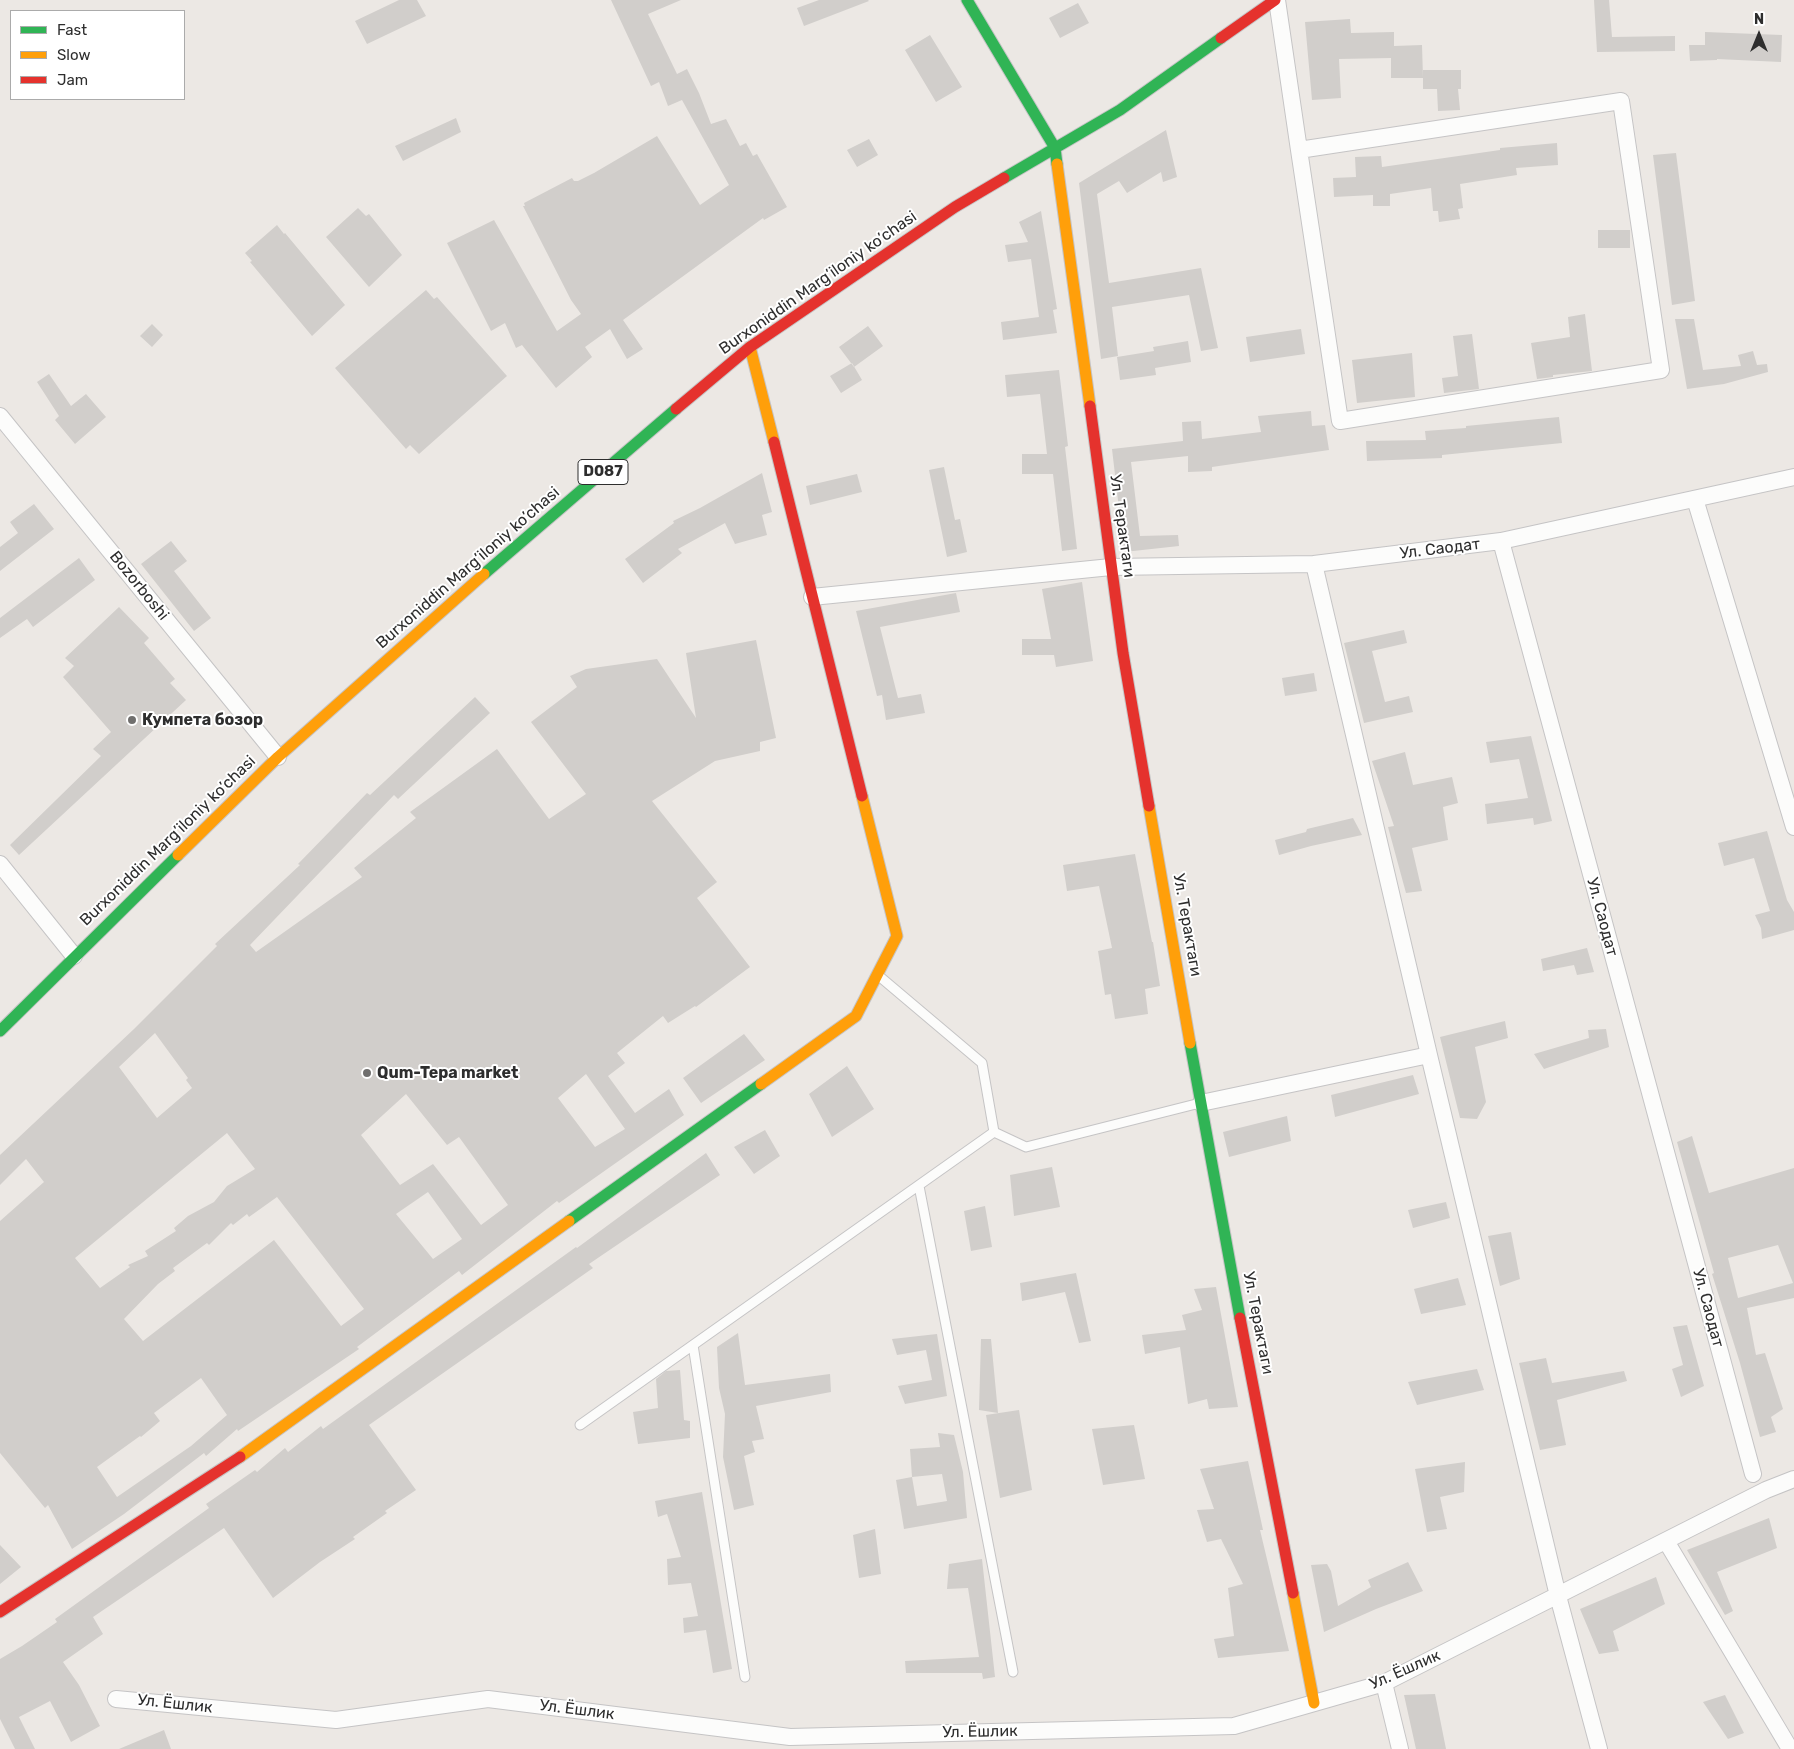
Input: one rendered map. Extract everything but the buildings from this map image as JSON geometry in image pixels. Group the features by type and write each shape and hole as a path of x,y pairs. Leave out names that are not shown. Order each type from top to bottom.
{"street":[{"path":"967,0 1055,148"},
{"path":"1276,0 1340,421 1661,370 1620,101 1299,150"},
{"name":"Burxoniddin Marg’iloniy ko’chasi","path":"0,1031 278,757 509,551 750,347 954,207 1120,110 1276,0"},
{"name":"Ул. Терактаги","path":"1055,148 1125,663 1201,1103 1314,1703"},
{"path":"0,1612 230,1464 856,1016 897,936 750,347"},
{"name":"Bozorboshi","path":"0,416 278,757"},
{"path":"1501,541 1794,477"},
{"path":"1695,499 1794,827"},
{"name":"Ул. Саодат","path":"812,597 1112,567 1314,564 1501,541 1753,1474"},
{"path":"1314,564 1558,1596 1599,1749"},
{"path":"0,864 74,956"},
{"path":"1201,1103 1429,1055"},
{"name":"Ул. Ёшлик","path":"116,1699 336,1720 488,1699 790,1737 1234,1726 1384,1683 1766,1490 1794,1479"},
{"path":"1666,1540 1790,1749"},
{"path":"1384,1683 1400,1749"}],"lane":[{"path":"877,975 982,1063 994,1132"},
{"path":"994,1132 1026,1147 1201,1103"},
{"path":"580,1425 994,1132"},
{"path":"919,1186 1012,1672"},
{"path":"694,1345 745,1677"}],"traffic: fast":[{"path":"967,0 1055,148 1057,164"},
{"path":"1004,178 1120,110 1221,38"},
{"path":"484,574 676,409"},
{"path":"0,1031 178,855"},
{"path":"1190,1043 1240,1318"},
{"path":"569,1221 761,1084"}],"traffic: slow":[{"path":"1057,164 1090,406"},
{"path":"750,347 774,442"},
{"path":"178,855 278,757 484,574"},
{"path":"761,1084 856,1016 897,936 862,796"},
{"path":"1149,806 1190,1043"},
{"path":"240,1457 569,1221"},
{"path":"1293,1593 1314,1703"}],"traffic: jam":[{"path":"1221,38 1275,0"},
{"path":"676,409 750,347 955,207 1004,178"},
{"path":"1090,406 1123,653 1149,806"},
{"path":"774,442 862,796"},
{"path":"1240,1318 1293,1593"},
{"path":"0,1612 240,1457"}],"place":[{"name":"Кумпета бозор","path":"132,720"},
{"name":"Qum-Tepa market","path":"367,1073"}]}
